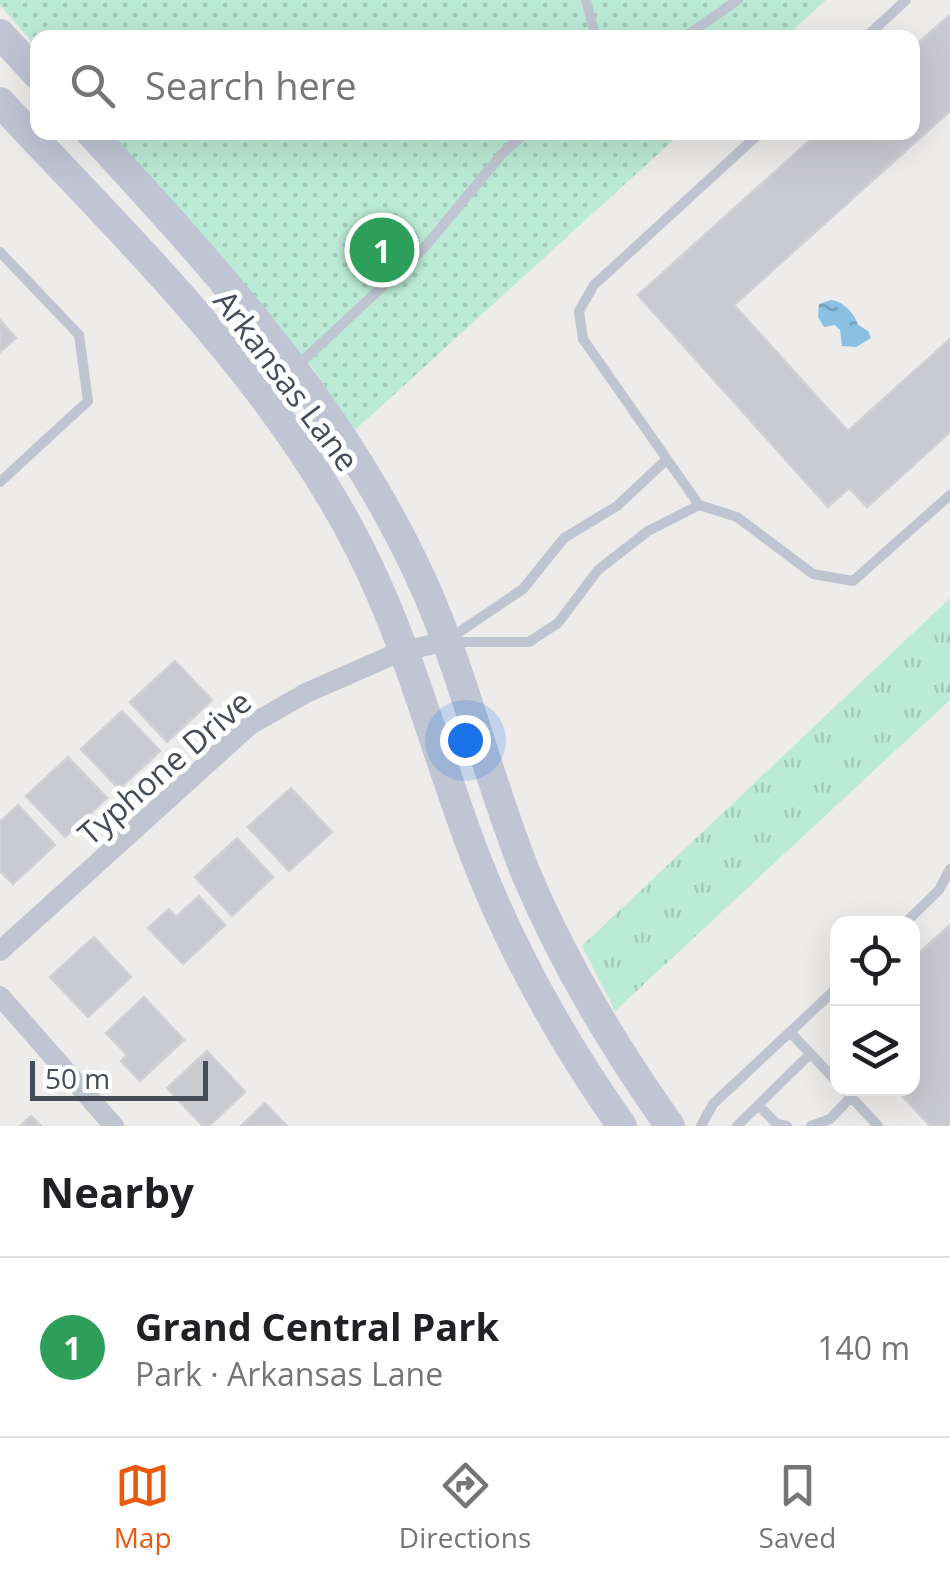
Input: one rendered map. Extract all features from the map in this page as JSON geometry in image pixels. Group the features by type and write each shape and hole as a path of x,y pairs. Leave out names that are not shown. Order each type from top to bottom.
{"main road":[{"path":"0,34 30,66"},
{"name":"Arkansas Lane","path":"0,102 30,134"},
{"name":"Arkansas Lane","path":"35,140 204,322 309,458 360,548 384,601 478,863 539,996 622,1126"},
{"name":"Arkansas Lane","path":"97,140 267,330 332,421 390,515 424,586 526,873 562,953 619,1054 670,1126"}],"street":[{"name":"Typhone Drive","path":"0,952 250,725 306,693 402,651 444,642"},
{"path":"0,996 114,1126"}],"lane":[{"path":"586,0 594,30"},
{"path":"695,30 738,0"},
{"path":"874,30 906,0"},
{"path":"295,369 424,248 517,140"},
{"path":"751,140 594,285 579,311 584,338 700,505 737,517 813,574 853,580 950,495"},
{"path":"0,252 79,335 88,401 0,482"},
{"path":"444,642 523,589 564,538 617,506 666,461"},
{"path":"444,642 529,642 558,623 598,570 648,531 700,505"},
{"path":"912,916 939,890 950,869"},
{"path":"701,1126 713,1104 830,994"},
{"path":"790,1032 830,1075"},
{"path":"737,1126 810,1054"},
{"path":"810,1126 830,1118 845,1096"},
{"path":"850,1096 878,1126"},
{"path":"759,1106 777,1124 787,1126"}],"green space":[{"path":"0,0 826,0 793,30 30,30 30,40 0,5"},
{"path":"116,140 673,140 354,431 313,368"},
{"path":"950,598 950,700 615,1011 582,946"}],"water":[{"path":"831,300 848,309 871,338 856,347 842,346 840,330 835,325 824,327 818,317 819,304"}],"building":[{"path":"950,15 950,111 920,138 920,41"},
{"path":"810,140 918,140 734,305 848,431 950,339 950,432 867,507 849,488 828,507 638,295"},
{"path":"0,320 16,338 0,352"},
{"path":"175,661 212,700 167,742 130,702"},
{"path":"122,711 160,751 119,789 81,749"},
{"path":"68,757 107,798 65,837 26,796"},
{"path":"291,788 332,832 289,871 248,827"},
{"path":"18,805 55,845 13,884 0,871 0,822"},
{"path":"237,838 273,877 232,916 195,877"},
{"path":"199,896 225,925 183,964 148,928 169,909 176,917"},
{"path":"950,925 950,1126 930,1126 902,1096 920,1096 920,952"},
{"path":"94,937 131,977 88,1017 50,977"},
{"path":"144,997 184,1040 140,1081 121,1061 127,1055 106,1033"},
{"path":"207,1051 245,1092 209,1126 203,1126 167,1088"},
{"path":"265,1103 287,1126 241,1126"},
{"path":"31,1116 41,1126 20,1126"}],"place":[{"name":"Grand Central Park","path":"382,250"}]}
